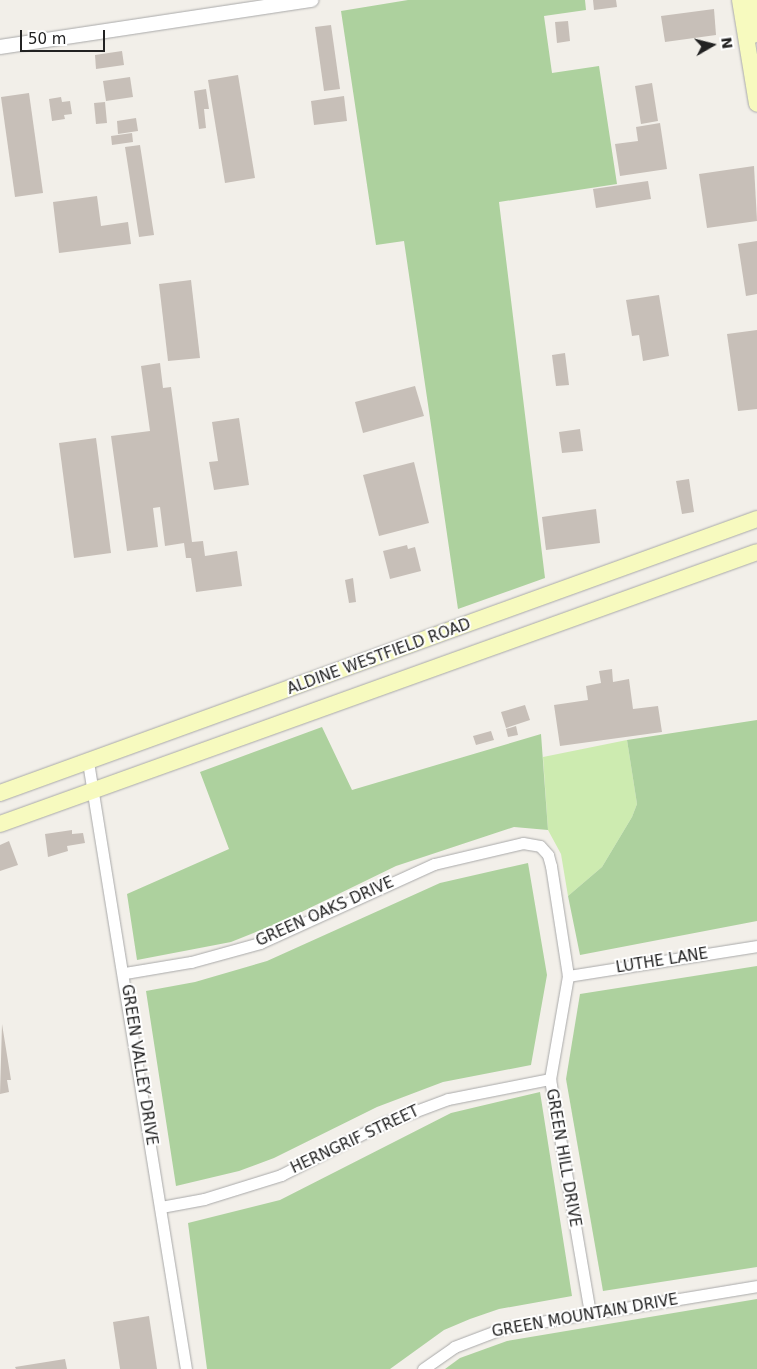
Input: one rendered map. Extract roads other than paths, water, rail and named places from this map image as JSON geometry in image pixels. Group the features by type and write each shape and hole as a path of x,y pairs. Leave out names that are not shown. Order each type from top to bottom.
{"main road":[{"path":"740,0 757,104"},
{"path":"752,69 754,0"},
{"name":"ALDINE WESTFIELD ROAD","path":"0,793 757,520"},
{"name":"ALDINE WESTFIELD ROAD","path":"0,824 757,552"},
{"path":"281,693 290,719"}],"street":[{"path":"0,46 311,0"},
{"name":"GREEN VALLEY DRIVE","path":"88,762 95,791 125,973 186,1369"},
{"name":"GREEN OAKS DRIVE","path":"125,973 191,962 245,947 434,864 523,842"},
{"name":"GREEN HILL DRIVE","path":"523,842 540,846 548,855 568,976 550,1079 590,1313"},
{"name":"LUTHE LANE","path":"568,976 757,946"},
{"name":"HERNGRIF STREET","path":"161,1207 204,1199 281,1175 384,1123 448,1098 550,1079"},
{"name":"GREEN MOUNTAIN DRIVE","path":"422,1369 454,1346 486,1334 590,1313 757,1286"}]}
